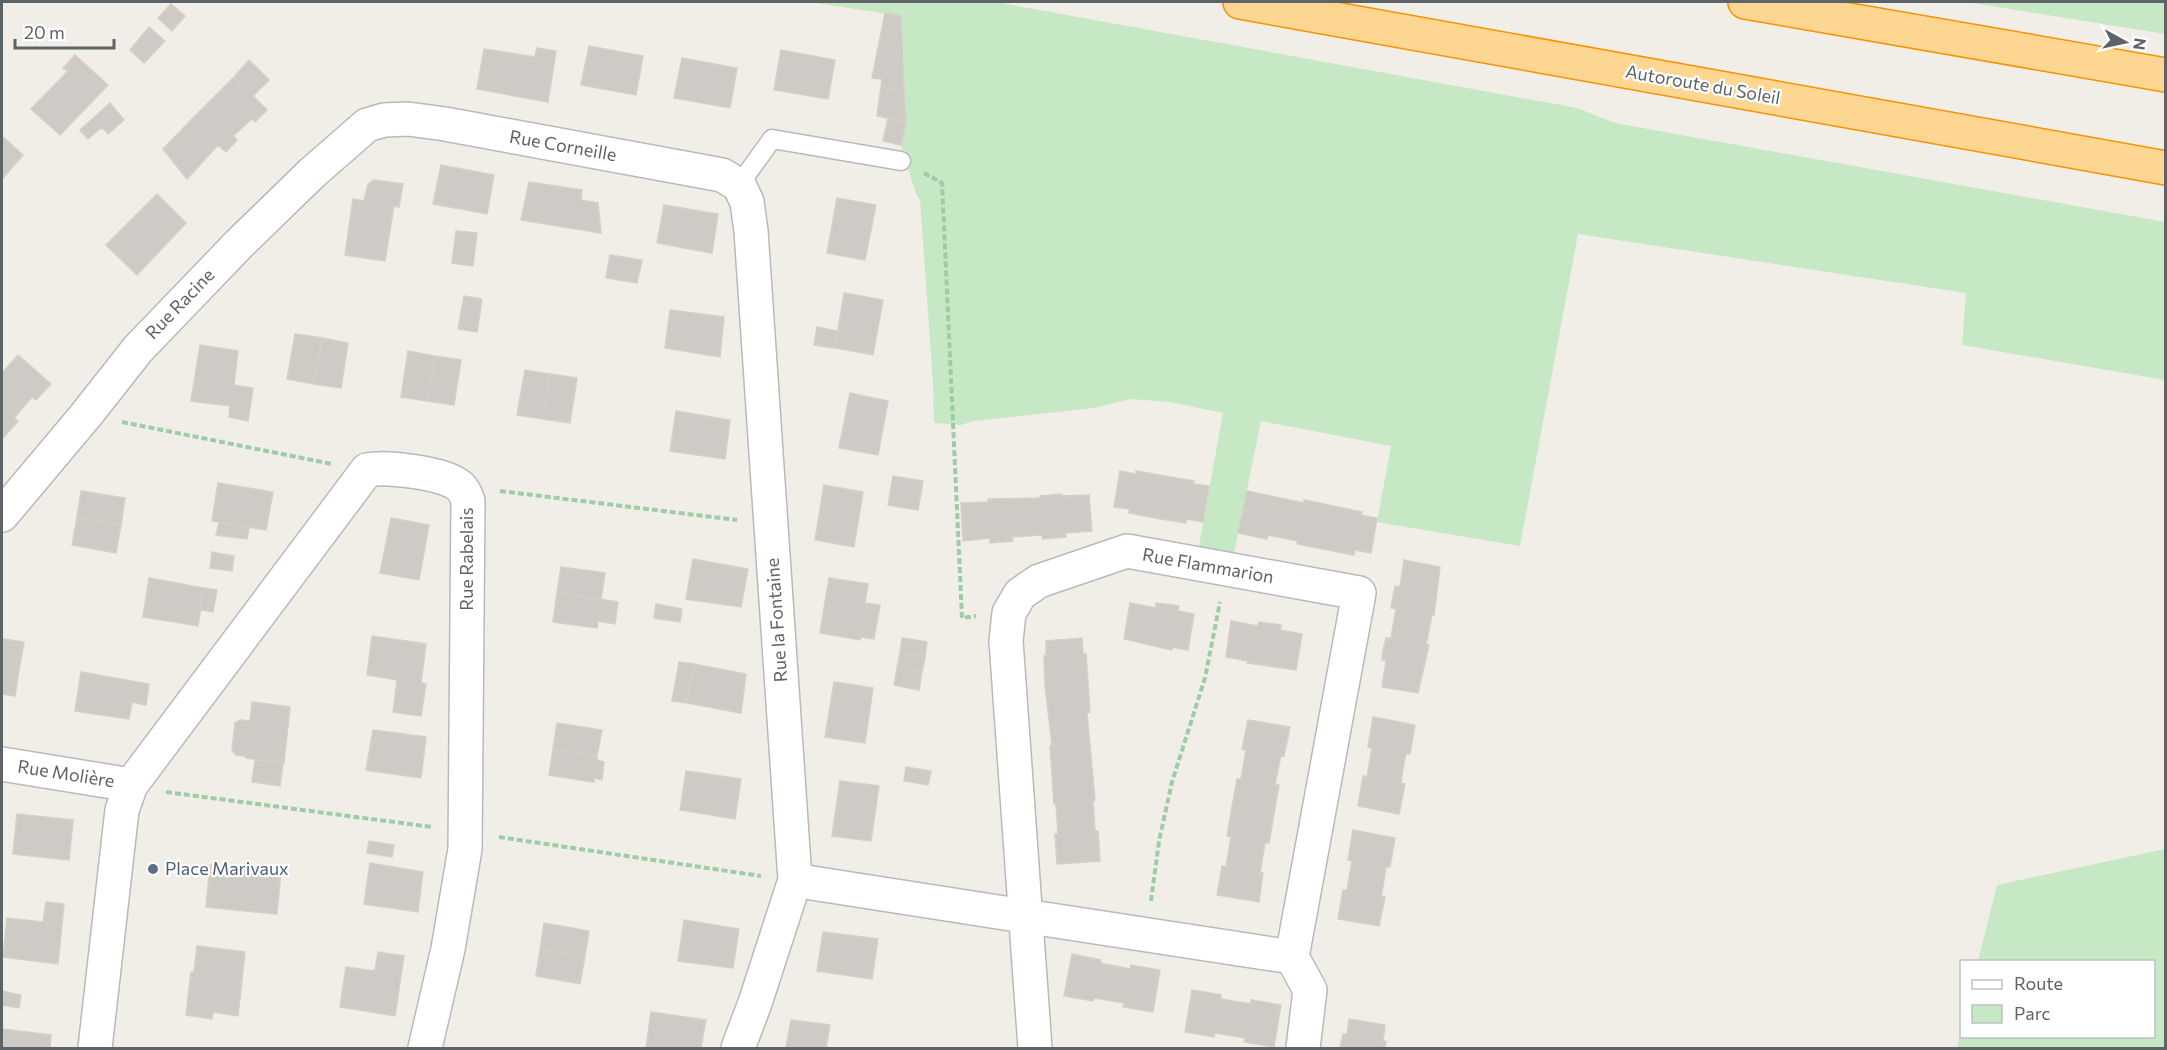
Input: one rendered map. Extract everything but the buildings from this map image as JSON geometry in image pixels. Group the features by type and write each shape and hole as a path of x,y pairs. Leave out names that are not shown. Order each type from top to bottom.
{"highway":[{"name":"Autoroute du Soleil","path":"1240,2 2166,168"},
{"path":"1744,2 2166,75"}],"street":[{"name":"Rue Corneille","path":"384,120 408,119 445,124 722,175 740,185"},
{"name":"Rue Racine","path":"2,515 138,349 238,244 312,173 367,125 384,120"},
{"name":"Rue la Fontaine","path":"738,1048 759,992 795,880 751,231 747,202 740,185"},
{"name":"Rue Rabelais","path":"367,470 379,468 445,477 460,486 468,501 465,849 450,939 425,1048"},
{"path":"95,1048 122,810 130,785 367,470"},
{"name":"Rue Flammarion","path":"1009,613 1020,594 1039,581 1127,551 1359,593 1292,957"},
{"path":"1009,613 1006,641 1035,1048"},
{"name":"Rue Molière","path":"2,764 130,785"},
{"path":"795,880 1292,957 1310,990 1304,1048"}],"lane":[{"path":"740,185 772,139 901,161"}],"path":[{"path":"901,161 942,183 962,618 1009,613"},
{"path":"86,415 367,470"},
{"path":"460,486 771,524"},
{"path":"1147,935 1159,841 1172,782 1205,678 1225,569"},
{"path":"130,785 188,796 465,831 795,880"}],"green space":[{"path":"810,2 996,2 1577,108 1615,123 2165,222 2165,380 1962,345 1966,293 1578,234 1520,546 1377,522 1391,446 1261,421 1234,553 1199,546 1223,413 1170,402 1131,399 1094,408 974,421 961,425 934,423 920,200 916,194 901,145 906,122 901,16"},
{"path":"1966,2 2165,2 2165,34"},
{"path":"2165,849 2165,1048 1957,1048 1960,1034 1960,1038 2155,1038 2155,960 1978,960 1997,885"}],"place":[{"name":"Place Marivaux","path":"153,869"}]}
